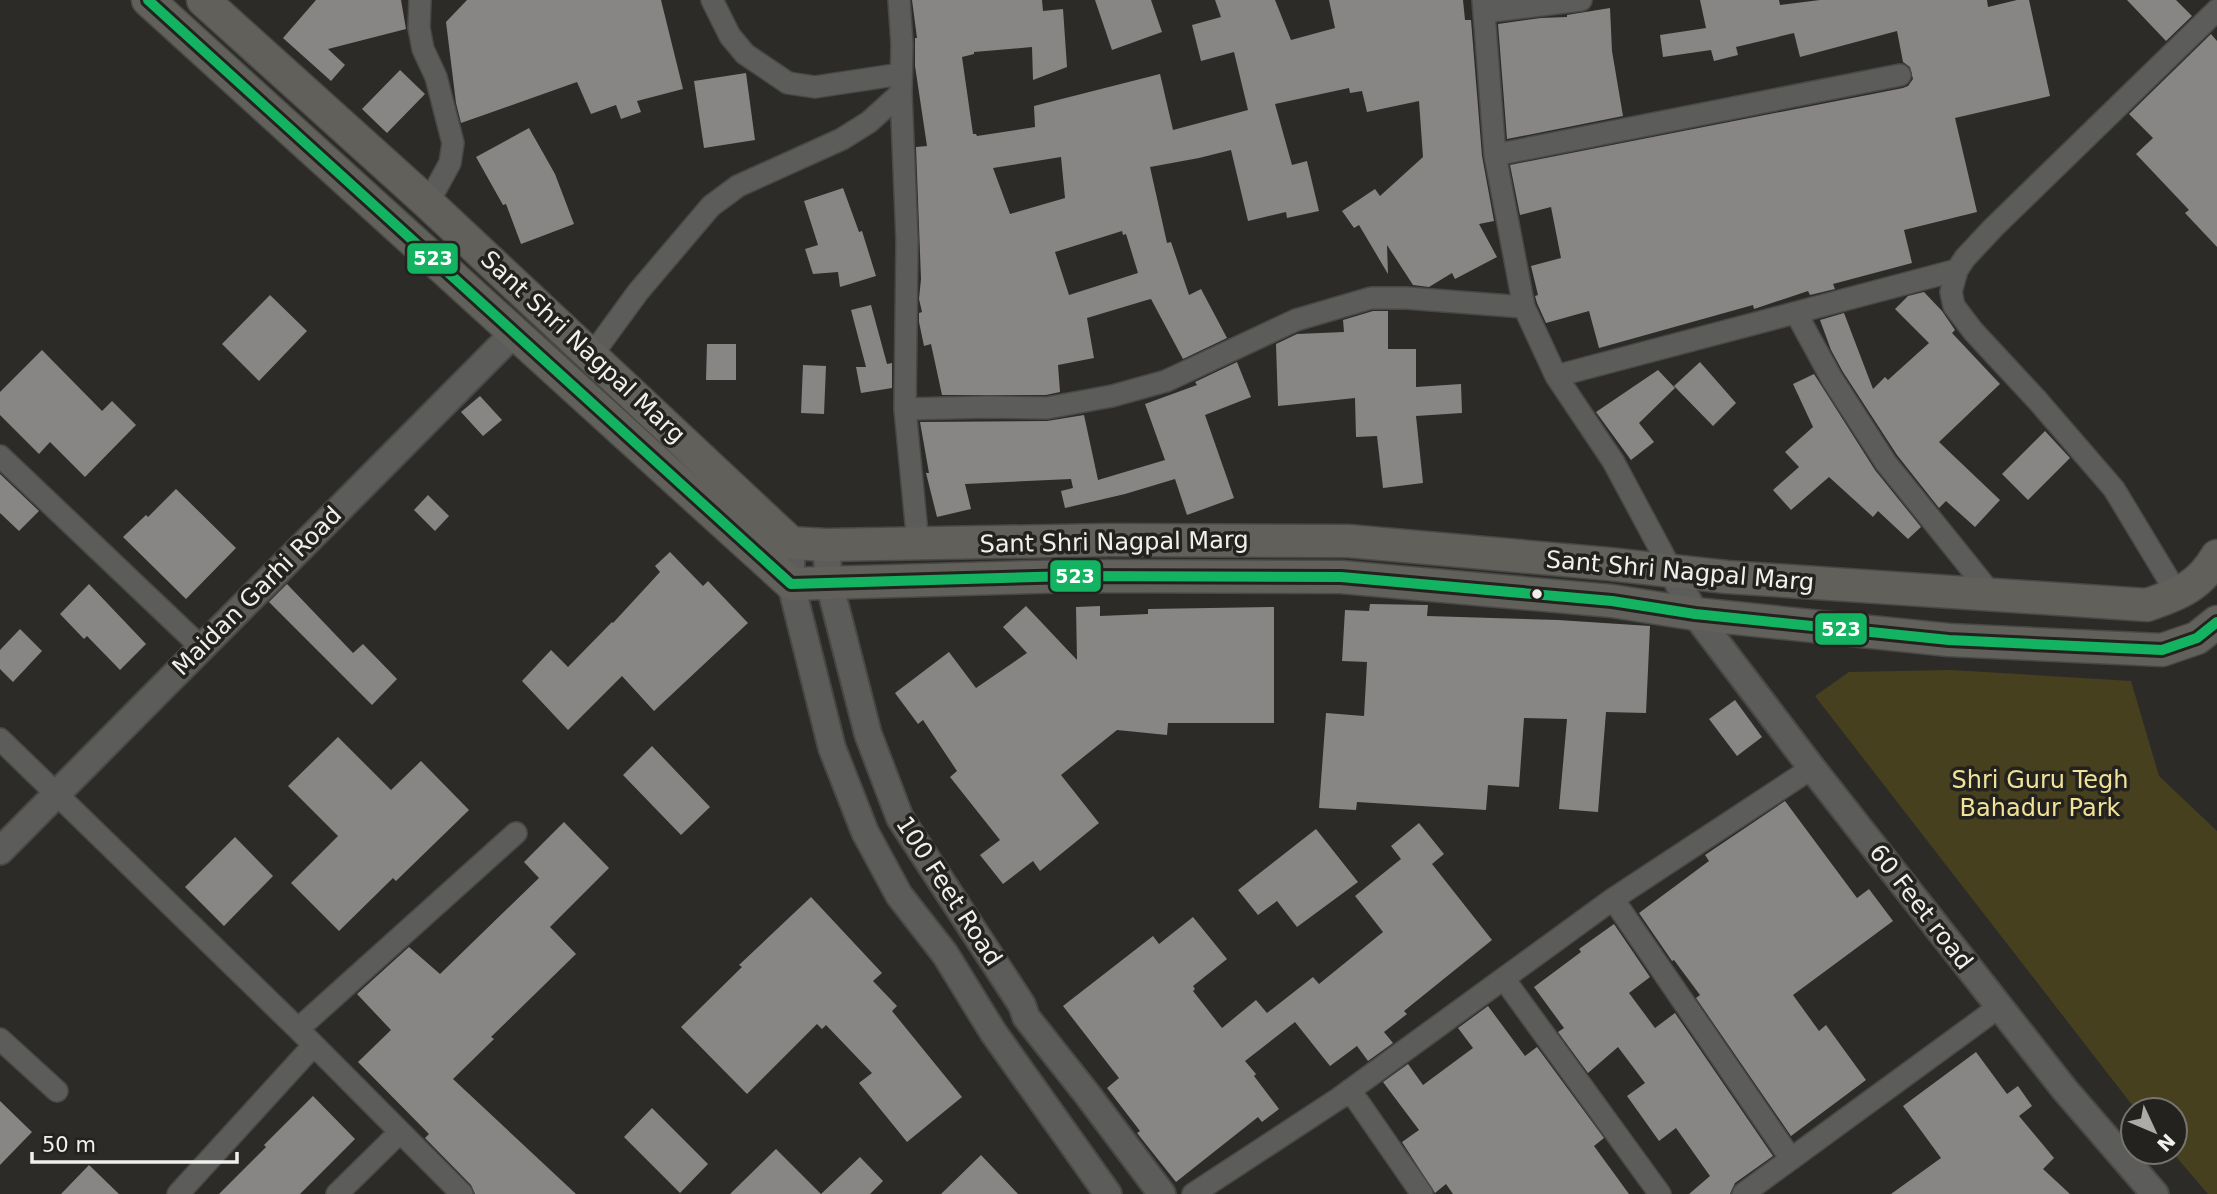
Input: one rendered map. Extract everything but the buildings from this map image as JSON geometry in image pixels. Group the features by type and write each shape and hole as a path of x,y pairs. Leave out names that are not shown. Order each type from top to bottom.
{"main road":[{"name":"Sant Shri Nagpal Marg","path":"148,0 791,584 1073,576 1341,577 1612,601 1695,614 1949,640 2162,650 2197,638 2217,622"},
{"name":"Sant Shri Nagpal Marg","path":"203,0 428,203 791,543 826,545 1109,540 1348,541 1727,577 2147,605 2178,595 2208,572 2217,556"}],"street":[{"path":"420,0 419,28 423,49 436,77 453,143 450,163 428,203"},
{"path":"712,0 730,36 746,54 788,83 815,87 901,83"},
{"path":"900,0 907,240 905,409 918,544"},
{"path":"1581,0 1483,6 1495,155 1524,307 1556,376 1613,461 1672,570"},
{"path":"2178,595 2114,489 1973,331 1954,306 1951,292 1957,270 1993,228 2217,10"},
{"path":"1495,155 1899,75"},
{"path":"592,355 638,292 711,205 737,186 842,139 869,122 901,83"},
{"path":"1556,376 1957,270"},
{"path":"905,409 1047,408 1112,396 1166,381 1296,320 1371,298 1524,307"},
{"path":"1796,313 1832,379 1886,463 1993,596"},
{"name":"Maidan Garhi Road","path":"0,851 514,332"},
{"path":"2,463 202,648"},
{"name":"100 Feet Road","path":"791,543 791,584 832,748 865,832 899,895 945,954 993,1032 1108,1194"},
{"name":"100 Feet Road","path":"826,545 829,582 868,734 900,818 1022,1005 1026,1017 1162,1194"},
{"name":"60 Feet road","path":"1672,570 1695,614 1812,768 2073,1100 2155,1194"},
{"path":"0,739 298,1029 462,1194"},
{"path":"1193,1194 1350,1090 1613,899 1812,768"},
{"path":"298,1029 516,834"},
{"path":"1613,899 1791,1159"},
{"path":"1504,979 1660,1194"},
{"path":"1743,1194 1999,1007"},
{"path":"0,1039 57,1091"},
{"path":"178,1194 313,1046"},
{"path":"1350,1090 1422,1194"},
{"path":"337,1194 399,1133"}],"green space":[{"name":"Shri Guru Tegh Bahadur Park","path":"1951,670 2131,681 2159,776 2217,831 2217,1194 2208,1194 2184,1166 2189,1166 2189,1096 2125,1096 1815,696 1849,672"}],"transit line":[{"name":"523","path":"148,0 791,584 1073,576 1341,577 1612,601 1695,614 1949,640 2162,650 2197,638 2217,622"}]}
